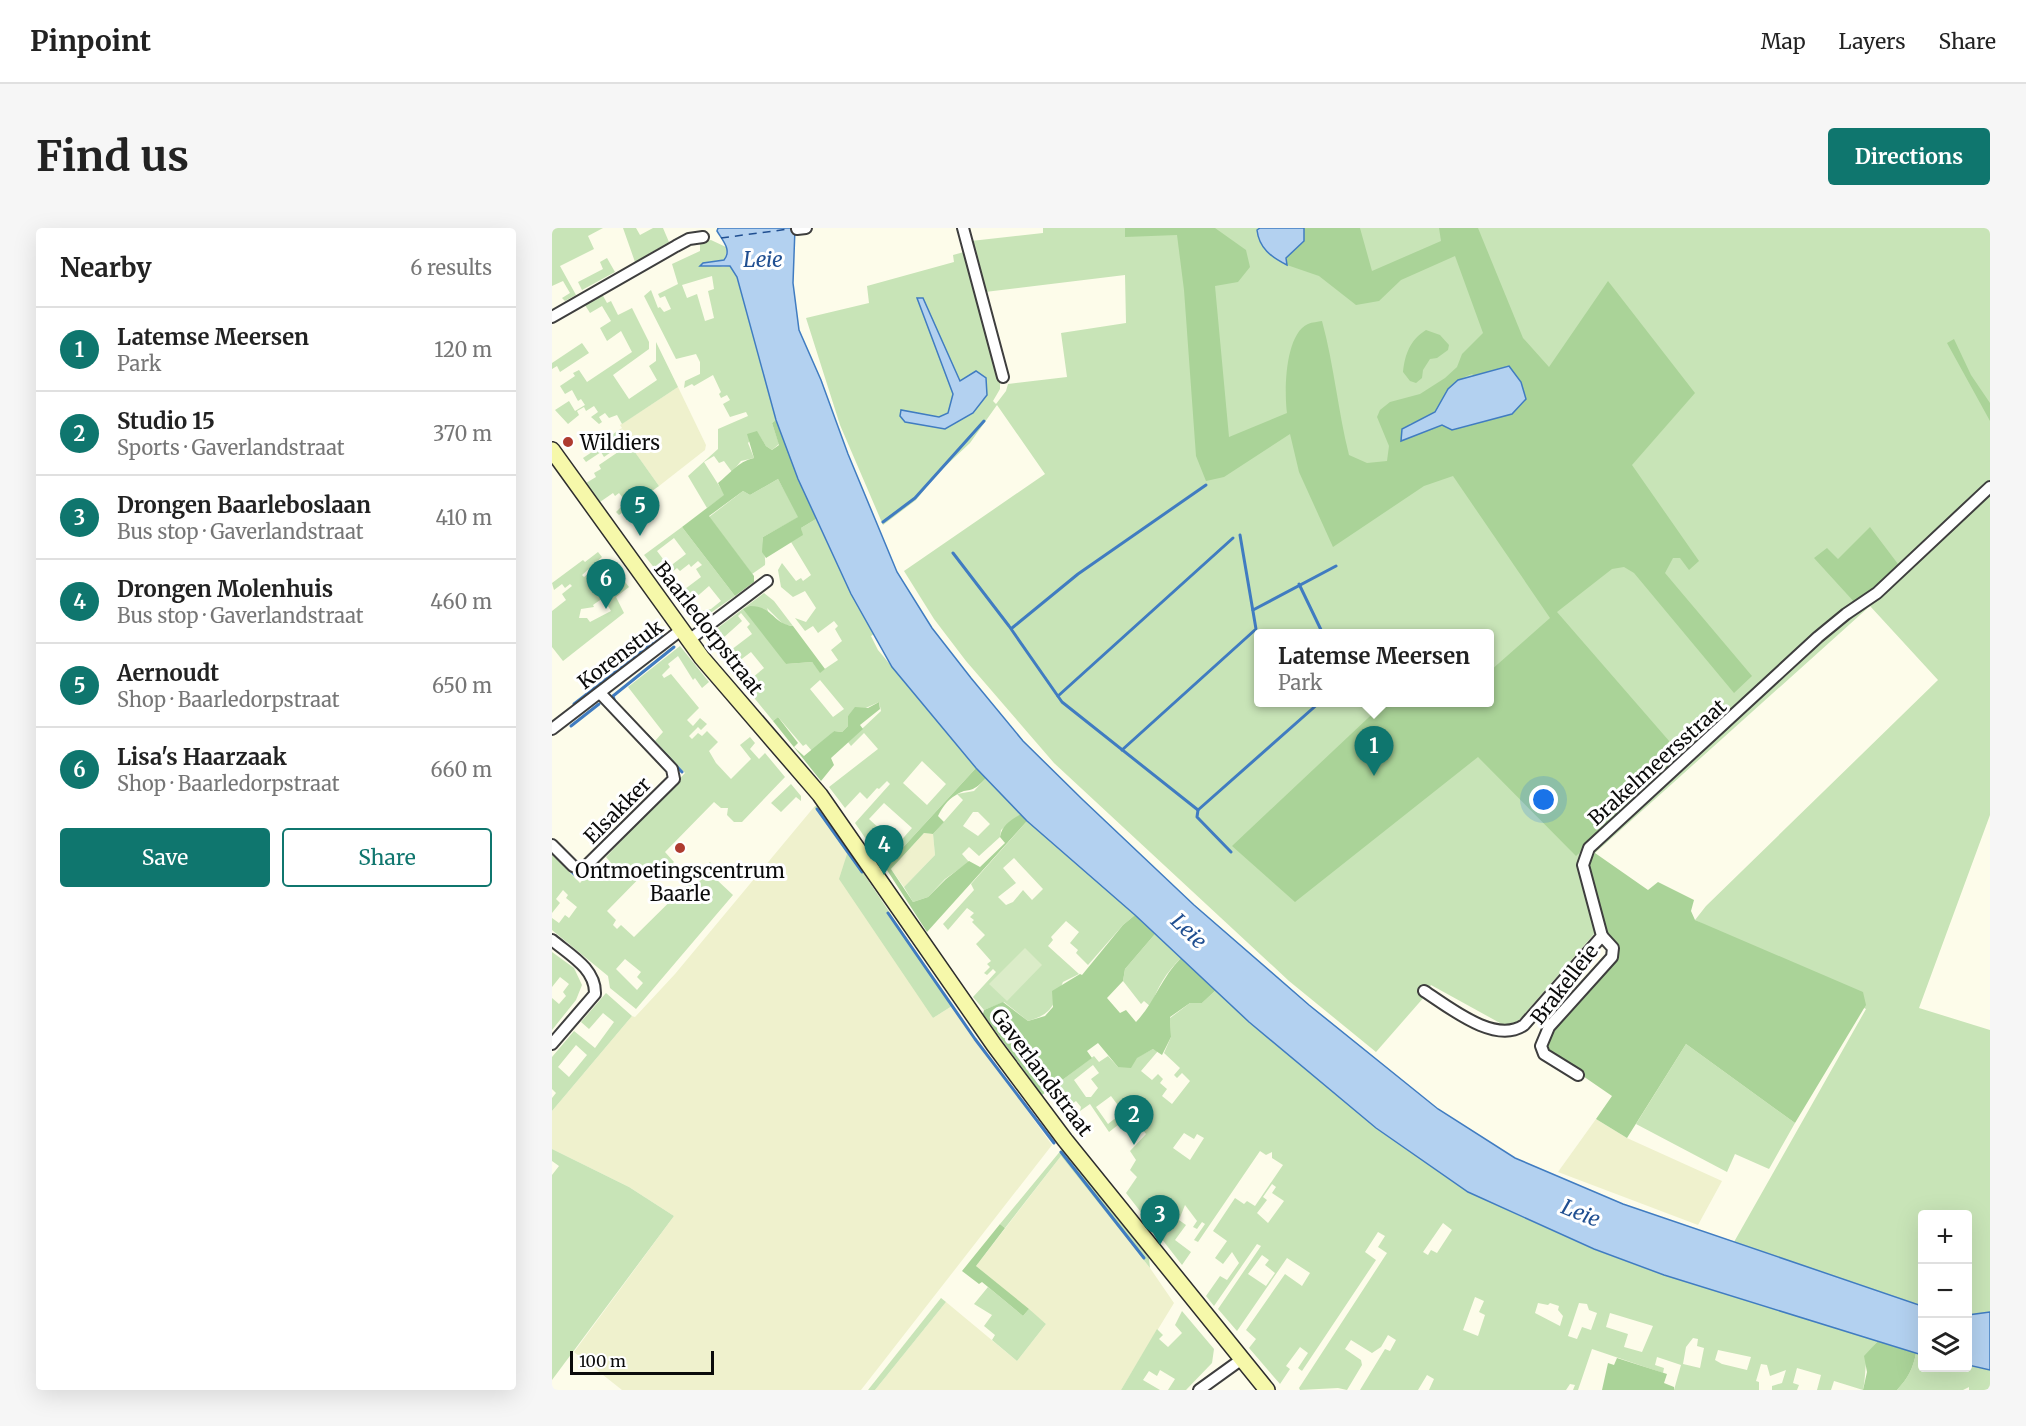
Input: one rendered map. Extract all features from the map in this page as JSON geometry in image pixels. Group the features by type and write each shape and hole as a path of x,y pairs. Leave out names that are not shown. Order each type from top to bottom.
{"main road":[{"name":"Baarledorpstraat","path":"552,450 725,687 820,795"},
{"name":"Gaverlandstraat","path":"820,795 994,1044 1065,1140 1268,1390"}],"street":[{"path":"963,228 1003,377"},
{"path":"552,317 689,239 703,237"},
{"name":"Brakelmeersstraat","path":"1602,936 1583,865 1589,848 1827,630 1877,593 1990,487"},
{"name":"Korenstuk","path":"552,729 600,693 767,581"},
{"name":"Elsakker","path":"552,845 573,866 583,869 674,779 672,769 600,693"},
{"path":"1424,991 1494,1030 1512,1031 1524,1025 1602,936"},
{"name":"Brakelleie","path":"1578,1075 1544,1054 1541,1046 1549,1027 1612,957 1613,948 1602,936"},
{"path":"552,940 591,972 595,984 595,994 552,1044"},
{"path":"1199,1390 1242,1359"}],"green space":[{"path":"552,228 603,228 588,236 594,249 560,266 576,295 565,301 562,298 570,293 563,281 552,286"},
{"path":"623,228 636,228 640,235 653,228 663,228 669,242 635,262"},
{"path":"1043,228 1990,228 1990,815 1919,1008 1990,1030 1990,1312 1972,1314 1972,1210 1918,1210 1918,1305 1734,1242 1866,1009 1695,920 1706,906 1938,680 1870,606 1595,853 1587,866 1597,927 1594,934 1521,1018 1509,1028 1431,985 1425,996 1376,1052 1289,981 1054,763 966,661 934,619 904,571 1045,474 997,405 970,443 937,474 916,500 883,525 840,425 806,318 869,303 867,286 954,262 953,255 964,252 1000,375 1000,389 993,401 996,404 1006,391 1008,384 1067,377 1061,333 1126,323 1125,275 985,292 971,241 1043,233"},
{"path":"1125,228 1215,228 1246,250 1250,267 1238,282 1215,286 1229,437 1287,413 1286,378 1290,351 1300,330 1308,324 1322,321 1349,455 1367,463 1387,461 1389,446 1377,417 1380,410 1390,402 1420,394 1445,378 1457,367 1462,354 1483,333 1455,256 1401,280 1379,301 1356,305 1319,276 1287,265 1286,258 1304,241 1304,228 1360,228 1372,271 1441,241 1439,228 1478,228 1523,338 1549,367 1608,281 1695,393 1632,465 1699,561 1689,570 1680,558 1673,558 1665,573 1752,676 1734,693 1634,573 1624,567 1612,569 1557,612 1683,757 1576,856 1478,757 1295,902 1232,846 1380,707 1494,707 1494,667 1550,618 1453,476 1424,486 1333,547 1299,472 1290,434 1224,477 1206,481 1196,456 1184,290 1177,235 1125,237","holes":["1472,374 1512,414 1453,430 1442,425 1422,431 1409,424 1423,420 1432,414 1440,406 1452,386"]},
{"path":"711,240 728,248 724,260 707,262 723,267 730,266 737,277 776,420 772,423 779,444 772,450 766,446 757,432 748,443 754,458 741,461 732,472 724,461 719,463 714,456 704,462 725,495 707,508 688,476 718,449 718,429 748,416 746,412 730,417 723,404 730,400 727,395 721,398 719,394 721,392 713,375 694,386 692,384 684,388 685,381 700,374 700,362 696,354 676,359 644,296 651,290 658,308 660,307 664,312 671,309 665,296 660,298 658,294 678,284 672,264 700,251 700,242","holes":["712,276 714,289 708,291 714,318 705,321 697,294 687,298 682,285"]},
{"path":"607,258 615,272 582,290 578,282 603,269 600,262"},
{"path":"602,294 607,303 611,301 618,315 632,308 649,342 649,349 613,375 629,399 657,380 649,366 656,361 656,342 678,387 622,424 617,415 609,418 605,413 599,417 602,422 599,424 591,417 598,412 594,406 586,411 584,407 577,411 579,415 568,424 555,410 569,401 575,411 585,405 581,399 578,401 572,390 565,394 560,386 575,376 573,373 579,370 587,382 632,352 621,331 607,341 600,328 611,321 602,306 590,313 585,305"},
{"path":"1426,330 1440,335 1449,345 1448,350 1437,358 1430,359 1423,370 1422,378 1416,383 1410,381 1403,372 1404,365 1412,343"},
{"path":"1954,339 1971,375 1990,403 1990,421 1947,343"},
{"path":"582,343 589,353 560,372 557,366 552,369 552,363"},
{"path":"678,387 706,445 705,450 659,486 619,430 622,428 620,425"},
{"path":"776,420 816,519 801,528 803,535 766,558 762,552 763,537 798,517 778,479 750,495 743,491 709,516 754,576 754,582 735,596 682,527 724,495 718,483 738,465 754,458 747,434 757,431 766,446 772,450 779,445 772,423"},
{"path":"619,430 621,432 617,435 621,443 627,441 604,457 601,452 586,462 583,458 595,450 595,446 592,442 583,448 582,439 589,434 593,441 607,432 610,436"},
{"path":"624,448 626,451 632,448 659,486 619,515 616,512 626,502 619,493 615,496 613,493 600,502 586,483 596,477 594,473 601,469 599,465"},
{"path":"778,479 799,517 763,537 765,565 752,574 709,517 743,491 750,495"},
{"path":"816,519 851,594 874,634 871,636 878,650 976,768 885,867 855,823 890,784 887,781 867,799 860,792 845,808 829,787 878,749 864,733 851,746 848,742 881,711 879,702 848,716 848,726 842,732 834,731 812,751 806,744 803,746 778,717 773,721 747,689 755,683 752,678 764,668 751,652 739,661 736,657 727,664 715,648 715,630 764,593 774,601 793,626 784,625 767,608 786,664 812,662 820,672 838,660 831,650 842,641 835,629 838,626 834,621 818,633 813,626 805,631 795,618 806,622 816,608 805,591 793,597 781,587 778,570 782,563 796,581 801,578 803,581 811,575 791,542 802,535 801,528","holes":["741,613 750,624 747,627 752,634 731,650 722,639 742,621 738,616","820,680 844,709 833,717 810,689","922,761 946,784 927,805 903,783","884,803 912,828 897,845 869,819"]},
{"path":"682,527 735,596 706,616 702,611 711,609 721,601 709,586 693,600 688,594 680,600 644,555","holes":["674,538 686,554 669,567 657,551","698,561 702,565 696,569 701,577 685,589 671,573 677,568 680,571 689,564 691,567"]},
{"path":"1870,527 1901,568 1856,604 1814,558 1827,548 1838,559"},
{"path":"598,552 602,557 582,575 584,577 593,570 596,574 605,567 607,569 595,579 597,583 590,589 592,592 619,574 629,587 616,597 624,613 563,661 552,647 552,611 566,600 562,594 572,586 570,584 565,588 562,584 554,590 552,583 583,560 585,562","holes":["603,598 611,611 590,622 587,618 579,618 581,609 594,607 593,605"]},
{"path":"750,606 764,609 786,625 793,626 825,669 820,673 812,662 786,664 743,609"},
{"path":"680,646 709,682 702,688 695,678 693,680 678,656 668,664 670,667 662,675 664,678 671,674 699,708 687,720 693,726 700,718 707,724 701,730 698,727 689,736 692,739 698,733 702,736 707,731 718,742 709,751 716,763 731,779 751,759 740,745 750,737 755,743 750,749 759,759 765,753 785,777 742,822 734,822 727,815 728,808 721,808 714,802 665,852 674,862 665,871 656,861 607,911 616,920 613,925 617,929 621,925 634,937 710,862 722,875 717,880 733,895 636,1009 610,988 608,976 552,930 552,918 559,923 565,915 569,918 577,907 566,898 568,895 563,890 556,899 560,903 552,913 552,854 580,883 589,873 596,880 612,864 606,857 685,773 655,741 663,732 628,687","holes":["625,959 641,972 637,977 643,983 637,990 616,969"]},
{"path":"879,702 880,709 860,725 863,729 831,758 834,765 821,781 773,721 778,717 798,743 794,747 804,756 834,731 842,732 848,726 848,716 855,707 868,708"},
{"path":"976,768 986,778 973,789 960,792 950,799 938,816 944,822 933,834 924,833 891,869 913,902 928,897 969,861 980,867 1005,843 1000,837 1008,823 1021,814 1027,821 927,932 885,867"},
{"path":"986,778 1021,814 1001,830 1000,837 979,856 969,847 962,854 969,862 945,879 928,897 913,902 904,887 935,855 933,834 963,800 957,794 974,791","holes":["973,812 978,812 990,824 978,836 963,826"]},
{"path":"791,784 801,796 801,801 796,797 781,812 771,803"},
{"path":"818,805 952,1006 933,1018 839,879 847,854 814,807"},
{"path":"814,807 847,854 933,1018 952,1006 1052,1145 861,1390 622,1390 574,1352 674,1216 629,1187 552,1149 552,1111 632,1016 635,1017 675,974"},
{"path":"1027,821 1135,915 1123,925 1088,965 1070,943 1079,932 1066,921 1051,937 1053,940 1048,946 1079,974 1063,982 1054,1003 1047,1012 1028,1021 1004,1002 984,1010 973,997 996,972 993,969 987,975 984,973 990,967 987,964 991,961 976,944 985,935 972,922 974,920 970,917 974,913 967,908 948,930 943,924 974,890 971,884","holes":["1014,858 1043,889 1032,900 1023,890 1013,902 1006,905 998,897 1016,883 1003,868"]},
{"path":"924,833 933,834 935,855 904,887 891,869"},
{"path":"1595,853 1648,890 1658,882 1694,900 1691,911 1695,920 1863,992 1866,1005 1795,1123 1686,1044 1627,1138 1596,1119 1612,1096 1548,1052 1545,1047 1551,1029 1612,961 1614,944 1607,933 1587,866"},
{"path":"1135,915 1155,934 1125,969 1123,981 1107,998 1120,1013 1126,1010 1136,1022 1181,958 1216,990 1202,1003 1190,1003 1170,1017 1171,1037 1162,1055 1153,1049 1137,1058 1131,1068 1118,1067 1098,1043 1087,1051 1092,1058 1042,1095 983,1014 984,1010 1003,1002 1028,1021 1045,1016 1053,1007 1052,991 1080,974 1082,975 1123,925"},
{"path":"1155,934 1181,958 1163,981 1151,1007 1144,1001 1141,1004 1123,981 1125,969"},
{"path":"1025,948 1042,965 1007,1001 989,984"},
{"path":"552,952 574,968 582,985 576,1000 552,1030 552,998 559,1004 566,996 563,992 569,984 560,977 552,987"},
{"path":"1216,990 1249,1022 1376,1128 1468,1192 1593,1249 1664,1275 1878,1341 1867,1359 1863,1390 1834,1381 1831,1390 1817,1390 1821,1375 1797,1368 1793,1383 1799,1385 1797,1390 1772,1390 1772,1386 1782,1383 1786,1370 1770,1376 1767,1365 1761,1364 1756,1381 1759,1382 1759,1390 1674,1390 1681,1365 1657,1357 1655,1365 1664,1368 1663,1373 1592,1349 1578,1390 1573,1390 1575,1385 1570,1384 1566,1390 1429,1390 1434,1379 1427,1375 1418,1390 1360,1390 1385,1349 1390,1351 1396,1340 1388,1335 1381,1347 1372,1353 1351,1340 1345,1349 1361,1360 1362,1365 1347,1390 1338,1388 1300,1390 1299,1388 1387,1253 1378,1247 1385,1236 1378,1232 1365,1252 1376,1260 1302,1371 1298,1368 1308,1353 1300,1347 1286,1366 1290,1369 1280,1384 1249,1348 1256,1339 1246,1330 1285,1274 1302,1286 1310,1273 1287,1258 1237,1331 1218,1309 1261,1246 1257,1244 1214,1306 1206,1296 1220,1276 1227,1280 1239,1263 1232,1252 1223,1264 1215,1258 1227,1241 1213,1231 1235,1198 1244,1204 1247,1201 1255,1206 1283,1165 1272,1158 1272,1152 1266,1155 1260,1151 1198,1242 1194,1240 1205,1224 1202,1222 1197,1229 1193,1227 1197,1221 1185,1205 1179,1220 1186,1225 1175,1240 1191,1252 1182,1265 1126,1193 1137,1177 1130,1170 1136,1160 1130,1151 1146,1134 1131,1115 1109,1132 1090,1104 1080,1111 1081,1107 1076,1101 1069,1106 1076,1114 1069,1120 1049,1090 1094,1056 1099,1062 1108,1056 1118,1067 1153,1049 1158,1051 1141,1071 1152,1080 1158,1074 1163,1079 1160,1083 1167,1089 1162,1096 1172,1104 1190,1081 1182,1073 1177,1078 1174,1075 1180,1068 1164,1053 1171,1037 1170,1018 1190,1003 1202,1003","holes":["1093,1065 1099,1073 1091,1079 1098,1088 1091,1097 1086,1097 1074,1080","1111,1096 1123,1112 1108,1124 1096,1107","1184,1133 1194,1139 1197,1134 1204,1138 1190,1160 1173,1148","1272,1184 1276,1187 1272,1193 1284,1201 1268,1223 1257,1213 1267,1200 1263,1197","1443,1223 1452,1230 1437,1253 1431,1250 1428,1255 1423,1252","1262,1255 1269,1260 1265,1265 1275,1273 1266,1286 1248,1274","1475,1297 1484,1301 1479,1312 1485,1315 1478,1336 1463,1330","1538,1303 1559,1306 1558,1310 1563,1316 1560,1326 1535,1313","1579,1303 1587,1304 1589,1310 1597,1313 1591,1330 1582,1327 1577,1339 1568,1336","1610,1313 1653,1326 1642,1352 1624,1347 1628,1334 1606,1327","1693,1338 1698,1339 1697,1346 1704,1348 1700,1368 1683,1364 1686,1347","1718,1350 1751,1357 1747,1370 1715,1360"]},
{"path":"606,993 632,1016 552,1111 552,1098 556,1093 552,1089 552,1057 574,1031 595,1048 614,1022 603,1013 589,1029 581,1022","holes":["576,1045 587,1055 569,1077 558,1067"]},
{"path":"1686,1044 1795,1123 1769,1169 1735,1154 1727,1172 1636,1124"},
{"path":"1596,1119 1627,1138 1722,1181 1698,1225 1558,1172"},
{"path":"552,1149 629,1187 674,1216 552,1380 552,1175 559,1166 552,1161"},
{"path":"1062,1149 1149,1258 1150,1268 1061,1156 1005,1228 1000,1224"},
{"path":"1061,1156 1150,1268 1174,1303 1121,1390 875,1390 946,1302 1017,1361 1046,1324 976,1266"},
{"path":"1000,1224 1005,1228 976,1266 1029,1309 1023,1316 982,1282 979,1284 962,1271"},
{"path":"988,1287 1023,1316 1029,1309 1046,1324 1017,1361 992,1340 995,1335 984,1326 992,1315 974,1304"},
{"path":"941,1298 946,1302 875,1390 868,1390"},
{"path":"1182,1311 1214,1349 1212,1363 1186,1390 1168,1390 1175,1379 1160,1370 1157,1376 1149,1371 1143,1380 1160,1390 1121,1390 1157,1329 1163,1335 1159,1339 1168,1347 1182,1333 1175,1325"},
{"path":"1878,1341 1916,1353 1910,1373 1897,1390 1863,1390 1867,1372 1864,1356"},
{"path":"1916,1353 1918,1354 1918,1372 1972,1372 1972,1366 1990,1370 1990,1390 1969,1390 1969,1387 1963,1390 1897,1390 1913,1364"},
{"path":"1617,1358 1667,1374 1664,1383 1674,1387 1674,1390 1602,1390 1608,1363 1614,1365"}],"water":[{"name":"Leie","path":"718,228 795,228 793,283 799,330 897,572 932,628 1023,741 1194,905 1309,1005 1438,1109 1515,1158 1623,1204 1918,1305 1918,1354 1664,1275 1594,1249 1468,1192 1376,1128 1249,1022 1135,915 1027,821 976,768 892,667 851,594 798,479 776,420 737,277 730,266 700,266 703,263 724,260 726,256 727,249 717,231"},
{"path":"1260,228 1304,228 1304,241 1286,258 1287,265 1263,247 1257,230"},
{"path":"917,298 923,298 960,381 976,371 986,378 987,395 973,413 945,429 905,422 900,416 901,410 939,417 948,413 953,394"},
{"path":"1509,366 1521,382 1526,399 1512,414 1452,430 1442,425 1401,441 1402,429 1435,412 1448,389 1458,380"},
{"path":"1990,1312 1990,1370 1972,1366 1972,1314"}],"waterway":[{"path":"883,522 915,498 984,421"},
{"path":"1012,628 1078,574 1206,485"},
{"path":"1240,535 1256,629"},
{"path":"1058,696 1233,538"},
{"path":"953,553 1009,626 1062,702 1198,810 1197,817 1231,852"},
{"path":"1253,610 1336,566"},
{"path":"1299,584 1321,629"},
{"path":"1122,750 1254,631"},
{"path":"574,704 662,636"},
{"path":"615,702 613,696 674,647"},
{"path":"571,726 599,704"},
{"path":"1198,810 1314,707"},
{"path":"647,735 682,772"},
{"path":"817,809 862,872"},
{"path":"568,868 575,875"},
{"path":"888,913 975,1039 1054,1143"},
{"path":"1061,1152 1144,1258"}],"ferry route":[{"path":"721,238 789,229"}],"place":[{"name":"Wildiers","path":"568,442"},
{"name":"Aernoudt","path":"640,536"},
{"name":"Lisa's Haarzaak","path":"606,609"},
{"name":"Latemse Meersen","path":"1374,776"},
{"name":"Ontmoetingscentrum Baarle","path":"680,848"},
{"name":"Drongen Molenhuis","path":"884,875"},
{"name":"Studio 15","path":"1134,1145"},
{"name":"Drongen Baarleboslaan","path":"1160,1245"}]}
